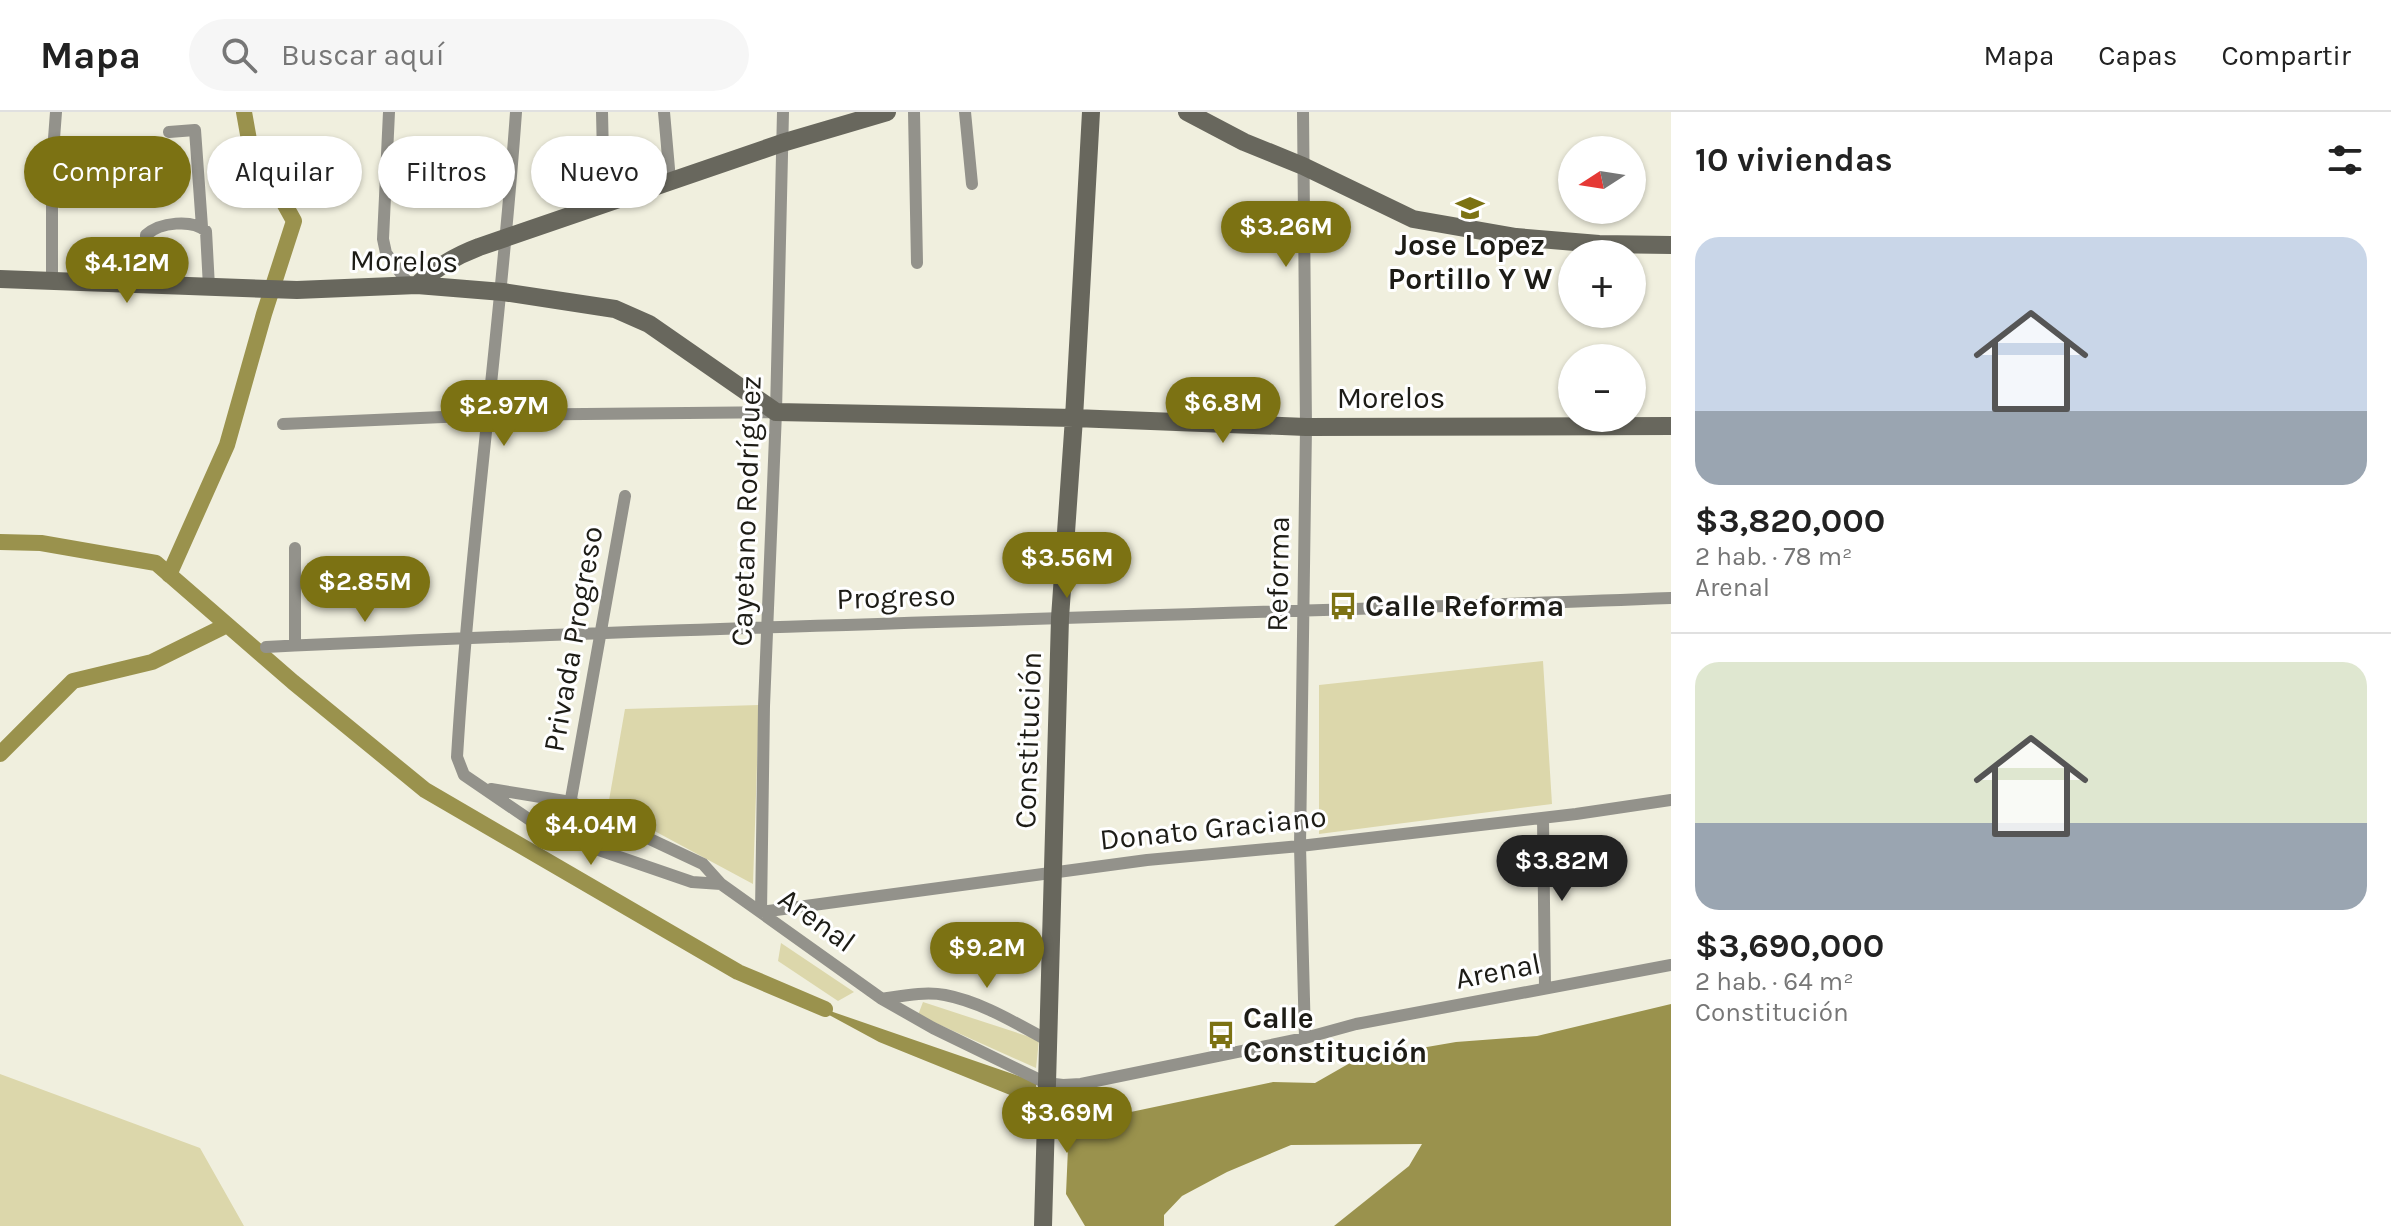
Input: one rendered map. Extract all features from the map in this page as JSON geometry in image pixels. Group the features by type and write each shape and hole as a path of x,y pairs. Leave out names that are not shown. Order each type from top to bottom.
{"street":[{"path":"52,281 51,179 56,112"},
{"path":"389,112 383,239 386,253 414,286 435,268 456,256 588,208"},
{"path":"483,788 464,775 457,757 465,637 503,292 516,112"},
{"path":"602,112 603,136"},
{"path":"664,112 670,180"},
{"name":"Cayetano Rodríguez","path":"761,912 783,112"},
{"path":"667,181 887,112"},
{"path":"914,112 917,263"},
{"path":"965,112 972,184"},
{"name":"Constitución","path":"1043,1226 1060,618 1091,112"},
{"name":"Reforma","path":"1303,112 1306,427 1300,846 1305,1038"},
{"path":"1194,114 1244,142 1303,166 1413,219 1516,237 1599,244 1671,245"},
{"path":"169,132 195,130 202,227 207,236 209,287"},
{"path":"147,285 145,240 150,231 188,223 202,227"},
{"name":"Morelos","path":"0,279 297,290 414,286 503,292 615,309 649,324 776,412"},
{"name":"Morelos","path":"283,424 489,415 776,412 1074,418 1306,427 1671,426"},
{"name":"Privada Progreso","path":"564,838 625,496"},
{"path":"295,548 295,645"},
{"name":"Progreso","path":"266,647 465,637 1671,598"},
{"name":"Arenal","path":"483,788 530,820 564,838 692,882 721,884"},
{"name":"Arenal","path":"483,788 571,802 703,864 721,884 882,999 933,1028 1046,1083 1081,1084 1305,1038 1356,1024 1671,965"},
{"name":"Donato Graciano","path":"761,912 1147,860 1300,846 1671,800"},
{"path":"1543,818 1545,988"},
{"path":"882,999 945,995 995,1012 1049,1041"}],"shaded area":[{"path":"1543,661 1552,804 1319,834 1319,685"},
{"path":"759,705 753,884 608,806 625,709"},
{"path":"781,943 854,992 838,1001 778,961"},
{"path":"923,1002 1039,1040 1036,1068 918,1015"},
{"path":"807,1003 1036,1082 1037,1106 879,1042"},
{"path":"1671,1004 1671,1226 1334,1226 1409,1166 1422,1144 1291,1145 1227,1172 1182,1196 1164,1215 1164,1226 1085,1226 1066,1194 1069,1125 1273,1082 1315,1083 1357,1059 1456,1042 1537,1036"},
{"path":"0,1074 200,1148 244,1226 0,1226"}],"waterway":[{"path":"169,575 227,445 294,221 249,140 244,112"},
{"path":"0,542 41,543 156,563 293,682 425,790 738,972 825,1009"},
{"path":"0,754 73,681 152,662 227,625"}],"place":[{"name":"Jose Lopez Portillo Y W","path":"1470,208"},
{"name":"Calle Reforma","path":"1343,606"},
{"name":"Calle Constitución","path":"1221,1035"}]}
